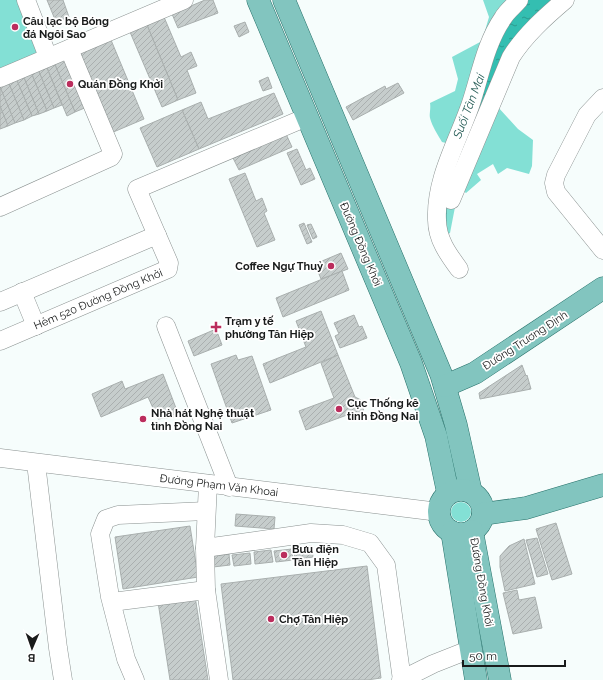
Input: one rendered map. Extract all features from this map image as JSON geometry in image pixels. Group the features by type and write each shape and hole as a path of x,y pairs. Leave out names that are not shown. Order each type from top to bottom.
{"main road":[{"name":"Đường Đồng Khởi","path":"258,0 411,363 436,436 448,493"},
{"path":"284,0 445,386 460,439 471,492"},
{"name":"Đường Trương Định","path":"445,386 475,373 603,288"},
{"path":"469,526 481,501 471,492 460,489 448,493 441,502 439,512 441,522 448,530 469,526 603,485"},
{"name":"Đường Đồng Khởi","path":"469,526 471,649 476,680"},
{"name":"Đường Đồng Khởi","path":"469,526 500,680"}],"street":[{"path":"26,0 48,57"},
{"path":"0,78 184,0"},
{"path":"459,269 447,253 440,236 437,222 439,190 448,162 470,106 489,45 503,17 520,0"},
{"path":"451,200 511,57 519,44 565,0"},
{"path":"0,207 111,157 113,154 69,49"},
{"path":"603,98 587,115 556,175 554,183 556,192 603,250"},
{"name":"Hẻm 520 Đường Đồng Khởi","path":"0,341 168,269 169,263 137,189 307,117"},
{"path":"0,302 157,235"},
{"path":"22,292 36,326"},
{"path":"166,326 229,487"},
{"name":"Đường Phạm Văn Khoai","path":"0,458 439,512"},
{"path":"36,463 63,680"},
{"path":"208,484 205,548 206,590 219,680"},
{"path":"135,680 126,659 112,602 100,534 106,519 118,515 206,511"},
{"path":"205,548 311,533 343,534 370,543 386,565 401,680 433,664 471,649"},
{"path":"112,602 206,590"}],"shaded area":[{"name":"Câu lạc bộ Bóng đá Ngôi Sao","path":"0,0 18,0 40,54 0,70"},
{"path":"483,0 572,0 522,48 497,106 518,129 533,140 532,166 529,174 507,168 498,174 493,164 477,174 481,180 466,193 461,189 456,202 450,233 445,236 435,238 450,144 442,142 431,121 430,103 455,91 458,79 452,57 482,41 489,17"},
{"path":"457,502 465,502 471,508 471,516 465,522 457,522 451,516 451,508"}],"water":[{"name":"Suối Tân Mai","path":"526,0 558,0 515,41 447,202 446,235 442,206 492,49"}],"building":[{"path":"47,0 63,0 69,17 56,22"},
{"path":"205,0 213,0 218,13 178,28 172,14"},
{"path":"164,17 181,57 191,52 197,66 187,70 196,93 178,100 147,25"},
{"path":"245,22 249,32 239,37 234,26"},
{"path":"147,25 178,100 162,107 130,32"},
{"path":"111,40 144,119 111,133 78,54"},
{"name":"Quán Đồng Khởi","path":"65,55 87,107 75,112 53,60"},
{"path":"53,60 75,112 67,116 45,63"},
{"path":"45,63 62,105 54,108 37,67"},
{"path":"37,67 54,108 47,111 30,70"},
{"path":"30,70 47,111 39,114 22,73"},
{"path":"22,73 39,114 32,116 15,76"},
{"path":"15,76 32,116 24,120 7,79"},
{"path":"268,77 272,88 263,91 259,81"},
{"path":"7,79 24,120 15,123 0,87"},
{"path":"398,83 404,93 353,120 346,107 385,86 386,89"},
{"path":"0,87 15,123 8,126 0,106"},
{"path":"274,93 283,114 199,149 182,110 201,102 208,119"},
{"path":"0,106 8,126 0,129"},
{"path":"182,110 199,149 157,167 140,128"},
{"path":"286,134 292,147 239,170 233,158"},
{"path":"297,149 306,170 310,168 315,179 301,185 287,153"},
{"path":"245,173 256,201 262,198 267,211 264,213 275,240 257,247 229,179"},
{"path":"304,223 312,242 307,244 299,225"},
{"path":"311,224 317,237 313,239 307,225"},
{"name":"Coffee Ngự Thuỷ","path":"341,253 348,269 321,279 315,264"},
{"path":"342,271 349,290 283,317 276,298"},
{"path":"321,311 338,355 270,383 263,364 306,347 296,321"},
{"path":"354,315 359,327 362,326 367,338 340,348 335,336 339,334 334,323"},
{"path":"216,329 222,345 194,356 188,341"},
{"path":"236,355 238,360 252,356 271,410 232,423 211,364"},
{"path":"338,355 355,397 361,400 364,405 363,412 359,416 353,417 347,415 306,430 299,411 334,398 321,363"},
{"path":"522,365 531,389 480,399 479,393"},
{"path":"163,374 179,416 158,419 148,397 101,417 92,394 122,381 125,389"},
{"path":"236,514 275,517 274,529 235,526"},
{"path":"556,523 572,574 552,580 536,529"},
{"path":"190,526 198,577 123,589 115,537"},
{"path":"537,538 548,574 537,577 526,540"},
{"path":"524,539 535,584 505,591 500,567 500,556 509,546"},
{"path":"312,546 313,557 295,560 294,548"},
{"name":"Bưu điện Tân Hiệp","path":"292,549 293,560 276,562 274,551"},
{"path":"271,550 273,562 255,564 254,552"},
{"path":"250,553 251,564 234,566 232,555"},
{"path":"229,554 230,565 213,567 211,556"},
{"path":"367,566 381,678 367,680 233,680 221,584"},
{"path":"517,590 519,600 535,597 542,628 513,634 503,593"},
{"path":"195,596 208,680 170,680 158,602"}],"place":[{"name":"Câu lạc bộ Bóng đá Ngôi Sao","path":"15,27"},
{"name":"Quán Đồng Khởi","path":"70,84"},
{"name":"Coffee Ngự Thuỷ","path":"331,266"},
{"name":"Trạm y tế phường Tân Hiệp","path":"216,327"},
{"name":"Cục Thống kê tỉnh Đồng Nai","path":"339,409"},
{"name":"Nhà hát Nghệ thuật tỉnh Đồng Nai","path":"143,419"},
{"name":"Bưu điện Tân Hiệp","path":"284,555"},
{"name":"Chợ Tân Hiệp","path":"271,619"}]}
